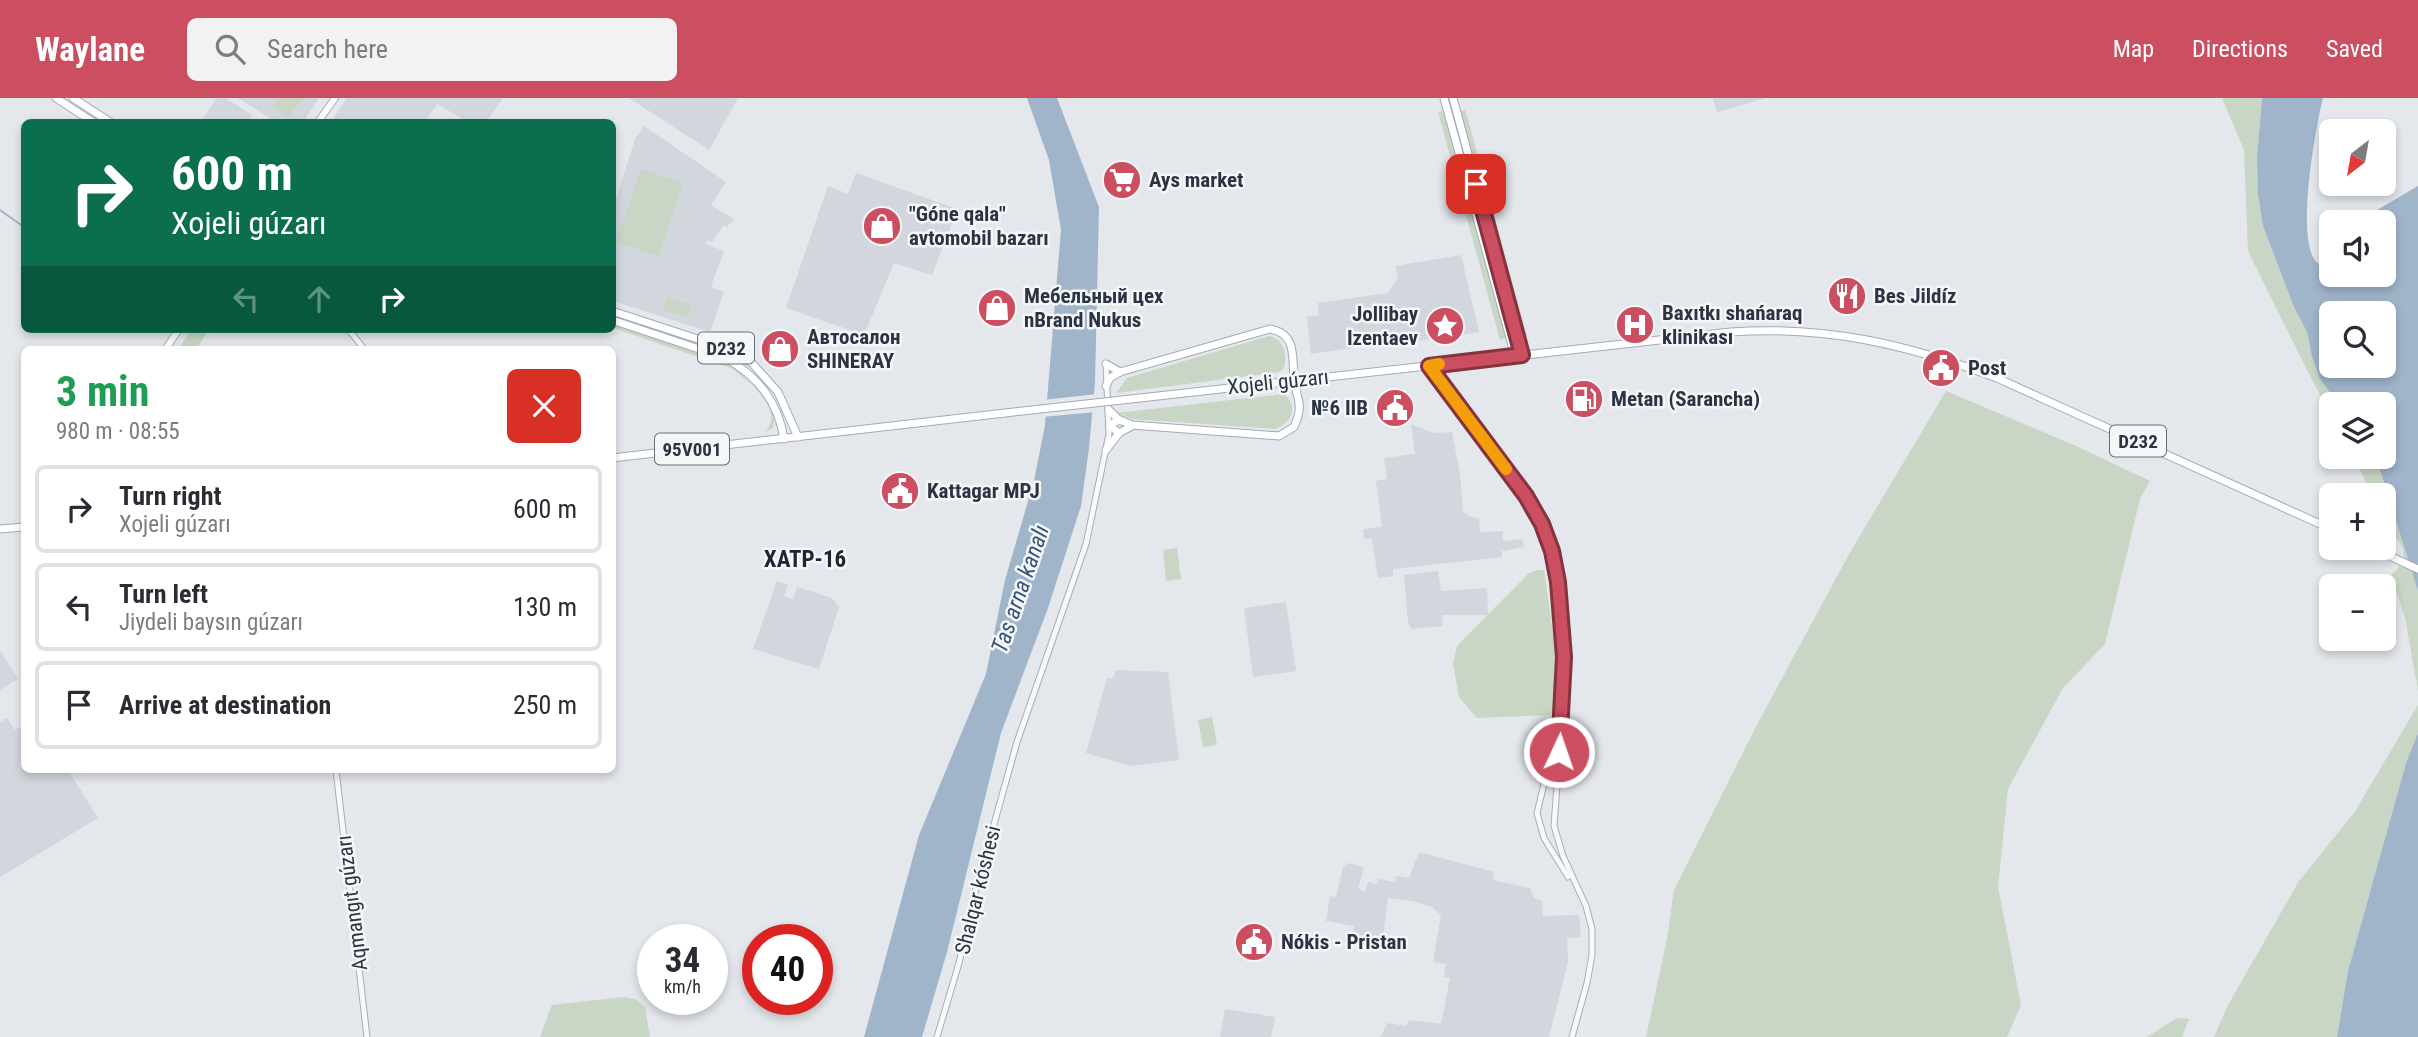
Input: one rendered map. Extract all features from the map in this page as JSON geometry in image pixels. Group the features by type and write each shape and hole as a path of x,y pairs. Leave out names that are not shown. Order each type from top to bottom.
{"main road":[{"path":"56,98 88,119"},
{"path":"73,98 105,119"},
{"path":"320,119 335,98"},
{"path":"1444,98 1519,356"},
{"path":"1453,98 1519,356"},
{"name":"D232","path":"616,312 716,345 751,362 778,393 798,437"},
{"name":"D232","path":"616,321 726,358 743,368 766,391 774,404 784,439"},
{"path":"1106,386 1111,378 1120,372 1270,329 1285,335 1290,342 1294,359 1294,380 1300,402 1294,427 1279,436 1132,425 1121,421 1109,410"},
{"name":"Xojeli gúzarı","path":"616,458 1731,332 1788,330 1855,337 1942,357 2027,391 2319,524"},
{"path":"1106,364 1120,372"},
{"path":"1119,433 1110,426 1121,421"},
{"path":"782,427 788,429 792,423"},
{"path":"1106,450 1119,433 1132,425"},
{"path":"0,529 21,527"},
{"path":"2396,559 2418,569"}],"street":[{"name":"Shalqar kóshesi","path":"937,1037 960,963 975,892 1017,742 1086,544 1110,426 1106,364"},
{"path":"1429,366 1526,496 1542,524 1552,551 1563,629 1564,678 1554,826 1575,886"},
{"path":"1560,720 1547,763 1537,813 1538,824 1552,854 1586,906 1592,929 1592,955 1587,983 1572,1037"},
{"name":"Aqmangıt gúzarı","path":"336,773 367,1037"}],"shaded area":[{"path":"217,98 226,98 252,115 249,119 203,119"},
{"path":"238,98 319,98 305,119 271,119"},
{"path":"347,98 503,98 488,119 463,119 437,104 427,119 333,119"},
{"path":"629,98 738,98 709,150"},
{"path":"1713,98 1766,98 1717,112"},
{"path":"644,126 726,182 711,205 734,219 727,227 724,225 712,242 708,240 706,244 724,251 711,287 724,292 710,332 616,302 616,199 635,139"},
{"path":"856,173 957,209 932,275 894,263 864,335 786,308 828,186 848,194"},
{"path":"1461,255 1479,332 1311,354 1307,317 1319,315 1318,303 1388,293 1398,278 1395,266"},
{"path":"1411,424 1434,433 1452,432 1460,474 1463,512 1470,517 1479,518 1480,532 1503,531 1503,541 1522,539 1524,547 1502,551 1502,557 1393,569 1393,576 1378,578 1372,539 1364,539 1363,529 1382,527 1376,481 1387,479 1384,458 1415,454"},
{"path":"1438,571 1441,591 1487,588 1488,615 1442,615 1443,626 1411,629 1404,575"},
{"path":"777,581 788,585 784,596 793,599 797,587 832,598 839,607 819,669 753,649"},
{"path":"1286,602 1296,671 1253,677 1244,608"},
{"path":"0,650 18,679 0,690"},
{"path":"1116,670 1168,672 1179,760 1131,766 1086,753 1107,678 1113,678"},
{"path":"7,718 15,730 21,727 21,773 70,773 98,818 0,877 0,722"},
{"path":"1419,852 1494,872 1493,880 1530,888 1534,898 1542,901 1543,916 1579,915 1581,937 1567,938 1568,962 1549,1037 1380,1037 1388,1023 1406,1026 1409,1020 1441,1024 1450,978 1444,977 1446,964 1433,962 1441,915 1432,907 1388,898 1381,950 1368,949 1369,944 1350,940 1354,926 1326,921 1330,896 1336,897 1343,867 1348,863 1364,867 1359,889 1365,892 1368,882 1376,884 1378,879 1395,882 1396,876 1409,878"},
{"path":"1225,1009 1275,1017 1271,1037 1220,1037"}],"green space":[{"path":"279,98 303,98 288,117 273,108"},
{"path":"2222,98 2262,98 2257,157 2258,194 2263,226 2294,307 2307,332 2319,378 2329,392 2319,393 2248,251 2244,150"},
{"path":"1465,109 1527,336 1522,337 1461,115"},
{"path":"1443,111 1506,338 1500,340 1438,112"},
{"path":"641,169 683,183 659,256 616,242"},
{"path":"668,297 692,305 687,318 663,310"},
{"path":"616,326 713,357 735,368 764,395 775,415 773,428 765,432 771,415 763,397 731,368 616,329"},
{"path":"189,333 207,333 198,346 181,346"},
{"path":"1269,336 1279,340 1284,348 1284,368 1279,372 1116,393 1127,378"},
{"path":"1946,391 2074,445 2150,481 2140,499 2105,644 2063,688 2008,789 1998,887 2021,1005 2007,1037 1646,1037 1667,939 1674,890 1759,721 1848,556"},
{"path":"1284,394 1291,404 1292,414 1275,429 1132,419 1117,413"},
{"path":"2360,469 2380,469 2384,483 2366,483"},
{"path":"2396,521 2418,591 2418,690 2405,618 2396,590 2396,574 2392,574 2401,563 2403,555 2396,538"},
{"path":"1177,548 1181,579 1166,581 1163,550"},
{"path":"1544,570 1559,675 1552,713 1477,718 1459,697 1453,664 1457,646 1528,574"},
{"path":"2418,705 2418,733 2406,763 2348,971 2337,1037 2214,1037 2228,1005 2299,881 2354,813"},
{"path":"1212,717 1217,745 1203,747 1198,720"},
{"path":"624,997 635,999 637,1015 646,1015 650,1037 540,1037 552,1005"},
{"path":"2177,1018 2189,1019 2182,1037 2147,1037"}],"water":[{"name":"Tas arna kanalı","path":"1027,98 1057,98 1099,207 1095,382 1081,506 1048,608 1001,733 947,952 922,1037 864,1037 919,835 986,674 1005,580 1034,481 1045,425 1061,230 1049,160"},
{"path":"2262,98 2323,98 2307,212 2311,253 2319,264 2319,287 2396,287 2396,210 2377,210 2418,186 2418,591 2396,521 2396,483 2384,483 2380,469 2396,469 2396,392 2329,392 2320,378 2396,378 2396,301 2319,301 2319,376 2307,332 2294,307 2263,226 2258,194 2257,157"},
{"path":"2418,733 2418,1037 2337,1037 2348,971 2406,763"}],"pier":[{"path":"1097,394 1096,412 1042,417 1043,400"}],"waterway":[{"path":"0,210 21,225"}],"slow traffic":[{"path":"1439,364 1429,366 1506,469"}],"place":[{"name":"Ays market","path":"1122,180"},
{"name":"\"Góne qala\" avtomobil bazarı","path":"882,226"},
{"name":"Bes Jildíz","path":"1847,296"},
{"name":"Мебельный цех nBrand Nukus","path":"997,308"},
{"name":"Baxıtkı shańaraq klinikası","path":"1635,325"},
{"name":"Jollibay Izentaev","path":"1445,326"},
{"name":"Автосалон SHINERAY","path":"780,349"},
{"name":"Post","path":"1941,368"},
{"name":"Metan (Sarancha)","path":"1584,399"},
{"name":"№6 IIB","path":"1395,408"},
{"name":"Kattagar MPJ","path":"900,491"},
{"name":"Nókis - Pristan","path":"1254,942"}],"district":[{"name":"XATP-16","path":"805,559"}],"route":[{"path":"1476,184 1522,355 1429,366 1526,496 1542,524 1552,551 1558,582 1564,657 1559,752"}]}
